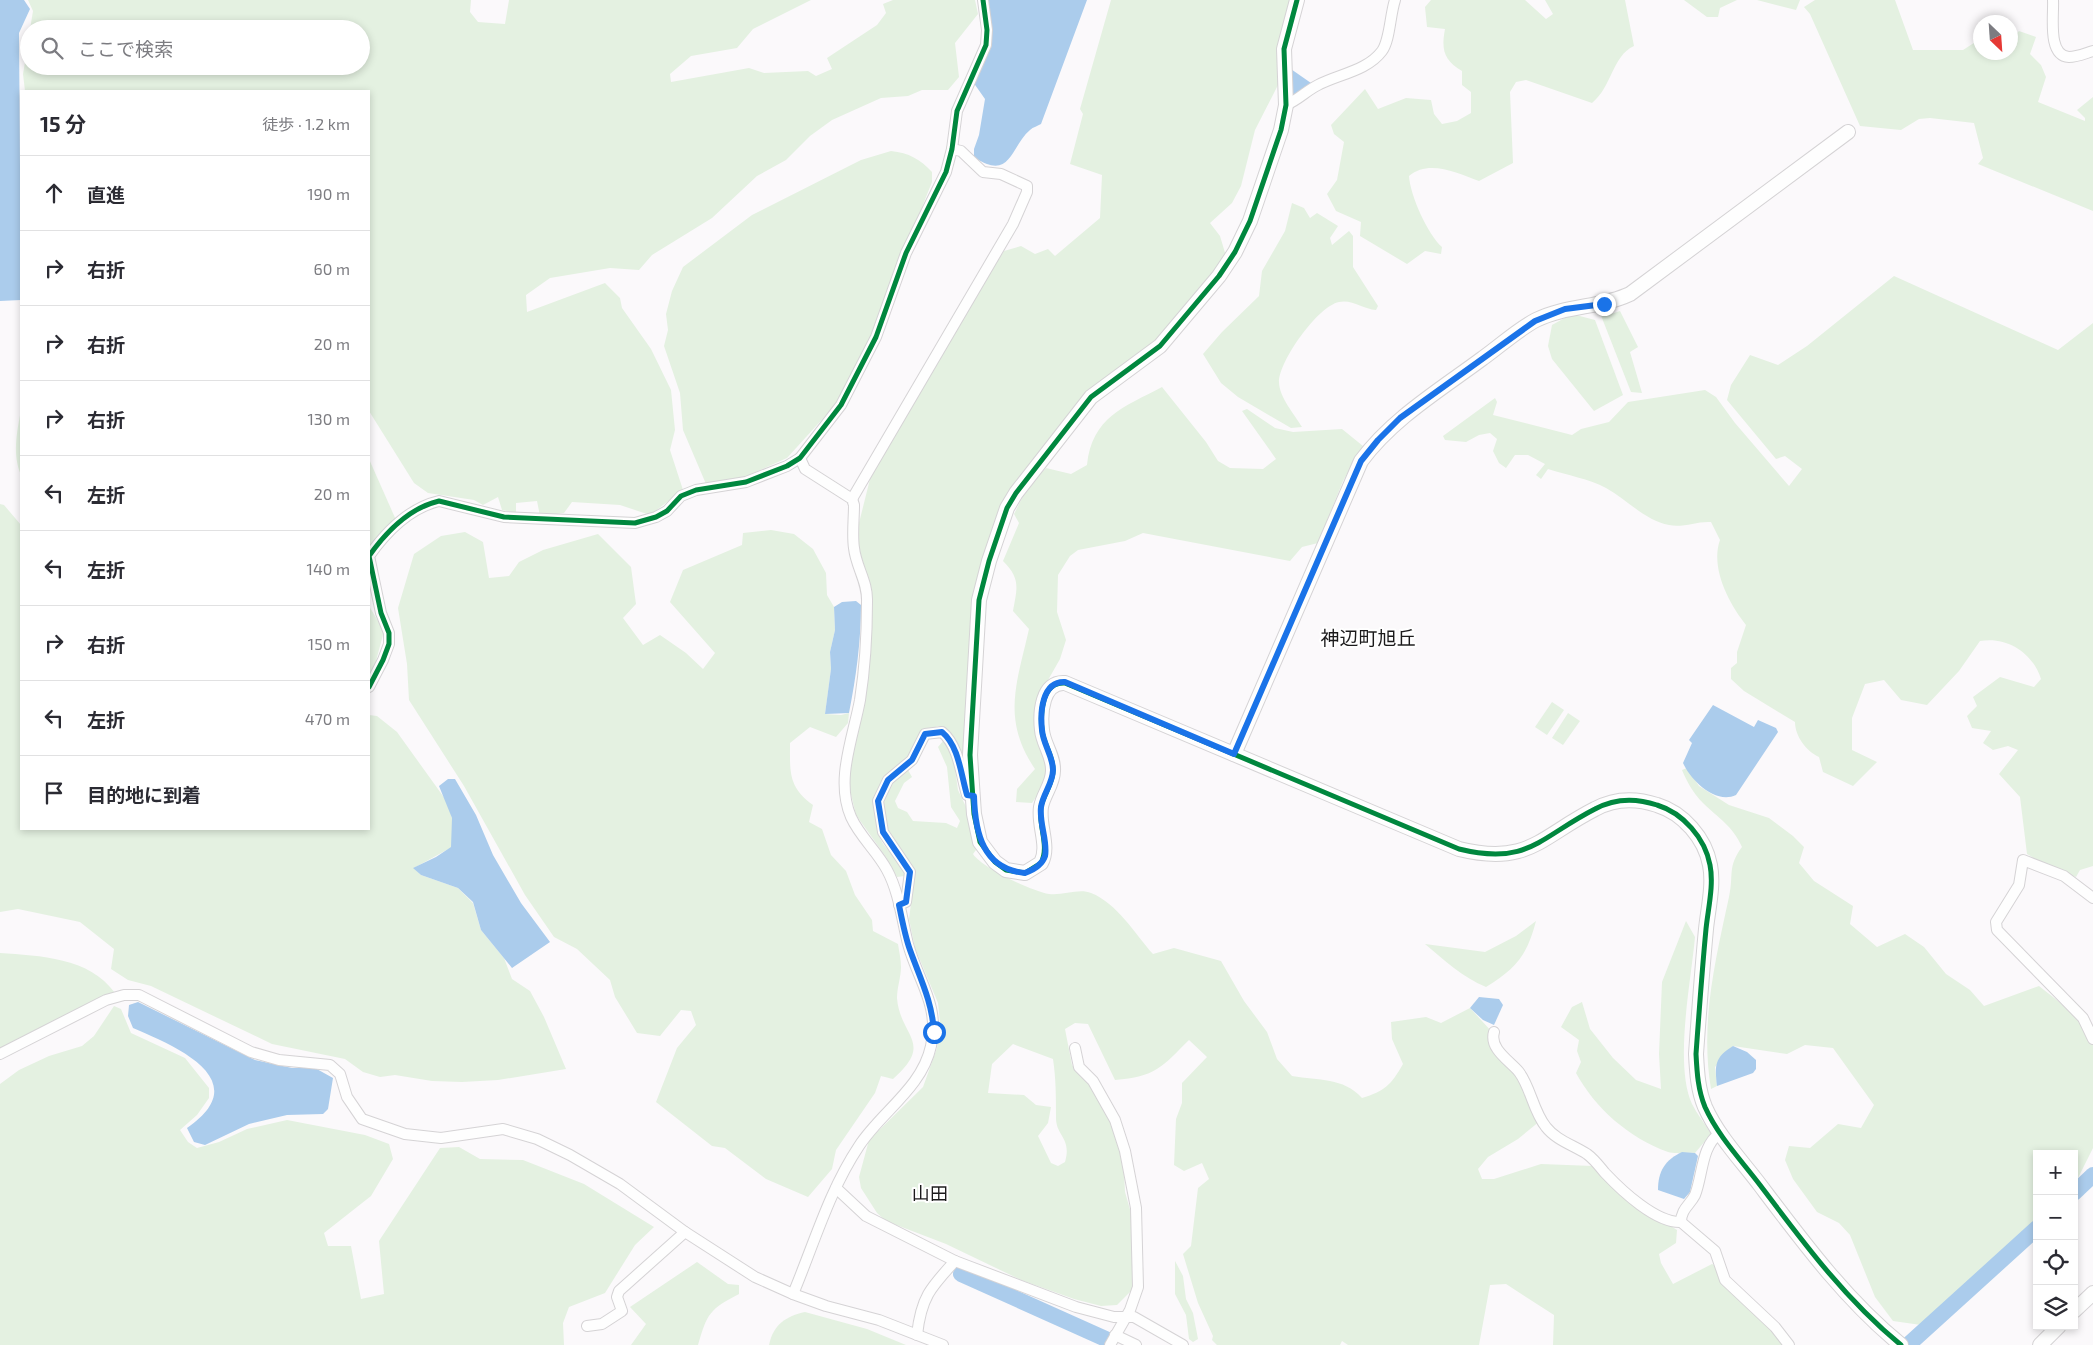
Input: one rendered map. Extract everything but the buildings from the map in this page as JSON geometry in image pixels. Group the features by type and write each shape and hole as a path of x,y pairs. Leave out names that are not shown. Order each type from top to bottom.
{"street":[{"path":"370,555 380,540 401,520 429,504 439,501 504,518 635,523 661,514 681,496 696,490 746,482 787,466 800,458 841,405 858,372 876,336 906,254 946,172 952,149 957,111 986,45 987,30 983,0"},
{"path":"1297,0 1284,49 1286,105 1281,130 1250,221 1235,252 1219,276 1160,346 1091,397 1016,493 1007,508 989,561 980,600 970,755 974,814 980,842 995,862 1006,870 1025,873 1041,863 1045,849 1040,821 1042,805 1053,772 1048,747 1042,732 1044,702 1048,689 1058,682 1065,682 1459,849 1474,853 1492,855 1528,849 1594,809 1611,802 1639,801 1669,808 1678,814 1697,835 1710,866 1696,1054 1700,1092 1720,1133 1824,1270 1850,1299 1898,1344"},
{"path":"1286,105 1298,100 1316,85 1370,63 1382,51 1388,38 1388,24 1395,0"},
{"path":"2053,0 2053,42 2058,50 2066,57 2073,57 2093,51"},
{"path":"1234,754 1357,469 1378,440 1400,418 1535,321 1565,309 1612,303 1630,294 1848,132"},
{"path":"794,1291 836,1188 860,1143 905,1093 922,1070 931,1049 934,1032 933,1011 926,987 909,947 889,873 859,832 846,801 845,772 860,698 868,599 854,549 852,499 1013,224 1027,192 1027,186 1001,174 983,172 961,151 952,149"},
{"path":"800,458 805,469 852,499"},
{"path":"370,561 381,613 389,633 389,644 370,685"},
{"path":"899,905 906,902 910,872 883,832 878,801 888,780 912,760 925,734 942,732 948,737 954,748 967,795 974,796"},
{"path":"2093,898 2064,876 2023,860 2019,885 1996,922 1997,930 2083,1018 2093,1038"},
{"path":"0,1054 106,1000 124,995 139,995 251,1052 279,1060 330,1065 340,1074 347,1097 362,1119 405,1134 441,1138 504,1129 537,1139 570,1155 620,1184 685,1232 755,1277 794,1291 826,1306 879,1320 943,1345"},
{"path":"1494,1032 1493,1037 1502,1055 1520,1073 1544,1125 1551,1132 1588,1155 1607,1175 1643,1206 1662,1218 1681,1222 1715,1251 1725,1280 1775,1327 1789,1345"},
{"path":"1075,1048 1079,1067 1093,1081 1115,1120 1125,1151 1136,1208 1139,1280 1135,1297 1112,1341 1136,1345"},
{"path":"1681,1222 1686,1204 1694,1196 1708,1147 1714,1137 1720,1133"},
{"path":"836,1188 854,1207 866,1216 955,1261 1076,1307 1114,1317 1134,1317 1183,1345"},
{"path":"587,1326 602,1324 622,1311 617,1297 619,1290 685,1232"},
{"path":"917,1335 921,1310 930,1288 955,1261"},
{"path":"2078,1308 2093,1293"},
{"path":"2040,1345 2055,1330"}],"green space":[{"path":"28,0 471,0 470,12 478,22 505,24 509,0 811,0 753,29 737,48 691,56 670,74 671,82 749,68 764,73 808,71 816,76 832,69 827,58 877,25 886,13 883,4 893,0 975,0 978,14 955,43 959,77 948,90 922,90 908,96 881,98 832,120 810,136 786,160 757,176 712,218 652,255 639,270 610,268 550,278 526,295 527,312 605,283 620,298 622,308 651,349 671,390 675,430 670,450 683,490 650,515 620,505 572,502 564,513 540,516 537,501 516,503 516,513 502,510 498,497 483,505 474,500 428,493 414,483 370,413 370,90 25,90 23,75 370,75 370,20 32,20 33,11"},
{"path":"1111,0 1294,0 1278,85 1255,130 1241,186 1232,203 1210,223 1220,236 1226,256 1159,346 1091,396 1015,492 988,552 966,751 961,755 944,728 938,726 930,729 912,756 886,779 879,834 884,845 904,870 905,876 897,877 886,857 856,815 848,782 849,763 863,706 873,601 858,546 858,527 870,479 940,352 1004,251 1021,246 1035,254 1048,249 1055,256 1100,218 1102,175 1070,164 1083,114 1080,109"},
{"path":"1431,0 1525,0 1546,19 1553,14 1545,0 1625,0 1634,46 1621,57 1604,89 1592,103 1526,80 1516,82 1510,92 1513,163 1479,181 1452,171 1434,168 1425,168 1409,176 1421,214 1431,234 1442,247 1441,254 1425,251 1407,264 1360,236 1361,222 1336,211 1327,194 1337,180 1344,142 1334,134 1331,125 1365,89 1378,109 1406,98 1431,100 1434,114 1442,124 1457,121 1471,113 1471,92 1462,85 1462,71 1451,63 1445,54 1443,43 1445,29 1427,27 1425,7"},
{"path":"1684,0 1737,0 1720,8 1718,17 1707,17"},
{"path":"1757,0 1800,0 1796,10"},
{"path":"1815,0 1895,0 1913,50 1963,50 1973,44 1973,60 2018,60 2018,32 2036,37 2030,54 2041,65 2046,77 2038,102 2085,121 2085,118 2077,110 2093,97 2093,211 1978,164 1983,158 1974,123 1930,118 1919,119 1901,130 1860,126 1810,14 1804,7"},
{"path":"891,151 914,157 932,172 932,182 871,336 837,403 787,458 747,476 706,484 683,430 680,393 664,346 668,330 666,314 672,291 683,267 752,215 861,160"},
{"path":"1292,203 1304,208 1310,218 1317,213 1338,226 1330,238 1332,245 1349,231 1353,236 1353,267 1378,306 1376,310 1344,301 1339,302 1321,313 1301,336 1285,361 1279,382 1284,400 1302,427 1291,428 1238,397 1221,383 1203,354 1222,332 1259,296 1262,271 1285,231"},
{"path":"1894,276 2058,350 2093,323 2093,866 2080,870 2076,877 2044,864 2027,854 2020,797 1999,774 2018,750 2008,746 1993,750 1983,743 1991,731 1972,728 1967,716 1977,706 1973,697 2000,677 2034,687 2041,679 2032,661 2018,648 2000,641 1980,641 1959,671 1927,705 1901,700 1884,680 1865,684 1852,718 1852,750 1877,762 1853,786 1823,772 1819,757 1810,751 1799,738 1795,722 1744,691 1731,679 1731,668 1737,663 1737,652 1746,625 1733,607 1719,574 1717,562 1720,540 1711,522 1680,526 1661,523 1636,509 1606,488 1592,482 1548,469 1541,479 1536,475 1545,464 1528,455 1515,455 1506,468 1499,463 1493,451 1497,439 1490,433 1479,435 1466,442 1445,440 1443,436 1495,398 1497,402 1493,415 1572,435 1581,429 1609,422 1628,402 1705,390 1716,397 1735,423 1789,486 1802,469 1785,456 1776,459 1727,400 1731,385 1750,355 1778,365 1807,346"},
{"path":"1620,311 1638,347 1630,352 1642,393 1631,392 1600,313 1611,314"},
{"path":"1572,314 1595,320 1623,395 1594,411 1552,359 1548,346 1552,325"},
{"path":"1162,387 1206,442 1218,461 1230,468 1263,469 1276,459 1242,411 1247,409 1275,428 1293,432 1342,429 1363,446 1343,481 1318,543 1302,547 1290,561 1143,533 1125,541 1078,550 1070,556 1058,575 1057,612 1066,640 1060,659 1035,703 1034,726 1047,751 1050,776 1032,803 1016,802 1017,789 1035,769 1024,751 1015,717 1017,684 1029,629 1013,611 1016,596 1015,579 1009,567 1003,561 1019,523 1014,514 1026,490 1046,468 1071,474 1087,465 1095,435 1103,424 1123,408"},
{"path":"20,416 20,472 16,451"},
{"path":"370,461 396,520 370,548"},
{"path":"0,504 4,505 20,524 20,830 370,830 370,715 377,716 397,732 448,803 452,818 452,847 414,868 421,875 458,888 473,903 481,930 504,958 512,979 530,991 544,1017 566,1069 498,1080 462,1082 432,1081 395,1075 380,1077 363,1072 345,1059 272,1044 151,986 128,980 111,969 114,949 80,922 18,909 0,912"},
{"path":"771,530 794,534 813,549 826,573 827,595 834,607 835,630 830,652 831,669 825,714 841,715 849,713 848,723 836,737 810,727 790,743 792,778 799,792 813,805 809,822 822,829 831,855 846,871 855,895 872,920 873,931 898,944 901,967 897,998 899,1011 914,1047 912,1056 893,1079 881,1076 875,1093 836,1150 832,1169 808,1197 766,1179 725,1148 712,1146 656,1102 677,1048 696,1025 691,1011 681,1010 660,1036 637,1033 615,997 610,980 577,949 554,937 525,895 464,786 409,700 407,664 398,608 414,554 441,536 465,532 483,542 489,578 509,576 519,562 543,550 598,534 631,567 636,604 623,618 643,645 660,635 686,653 703,669 715,653 670,602 683,570 742,545 743,533"},
{"path":"370,608 384,631 370,680"},
{"path":"1552,702 1564,710 1547,735 1535,727"},
{"path":"1568,713 1580,721 1563,745 1552,738"},
{"path":"943,741 949,747 954,762 958,790 967,809 976,850 973,854 978,860 1008,878 1041,892 1049,894 1091,893 1117,911 1153,954 1174,948 1221,961 1244,1001 1267,1032 1277,1059 1292,1076 1339,1083 1355,1091 1362,1098 1370,1095 1387,1086 1403,1064 1392,1039 1391,1022 1426,1017 1441,1023 1470,1008 1493,1033 1540,1121 1518,1139 1488,1157 1478,1169 1482,1179 1494,1179 1541,1164 1593,1166 1645,1210 1677,1230 1676,1243 1659,1254 1661,1263 1673,1284 1712,1264 1718,1267 1786,1345 1553,1345 1554,1315 1506,1284 1490,1285 1479,1345 1348,1345 1342,1341 1340,1345 1217,1345 1212,1340 1213,1336 1198,1303 1183,1254 1191,1246 1198,1188 1209,1179 1202,1163 1184,1171 1174,1165 1176,1119 1182,1103 1182,1083 1207,1057 1189,1040 1157,1069 1129,1079 1115,1080 1088,1024 1075,1023 1065,1029 1072,1065 1091,1086 1113,1118 1123,1149 1125,1192 1131,1213 1136,1267 1133,1289 1117,1305 1101,1306 1074,1299 1021,1280 946,1244 886,1221 877,1213 861,1188 859,1177 869,1140 923,1087 937,1048 940,1022 938,1003 915,948 909,919 915,872 887,826 883,806 884,795 888,787 908,770 912,777 904,783 895,801 898,808 907,812 913,821 946,823 957,828 960,821 951,807 947,767 938,747","holes":["1013,1044 1053,1059 1056,1118 1058,1129 1067,1148 1065,1162 1058,1166 1051,1163 1038,1136 1048,1123 1051,1107 1036,1105 1024,1095 988,1093 992,1064"]},
{"path":"1687,768 1699,786 1729,805 1769,818 1793,836 1804,847 1799,863 1814,881 1853,906 1850,924 1877,947 1905,934 1924,947 1946,974 1970,990 1984,1006 2039,986 2062,1004 2083,1025 2093,1042 2093,1148 2078,1178 2078,1150 2033,1150 2033,1227 1932,1323 1921,1325 1893,1321 1875,1297 1850,1235 1839,1223 1817,1212 1793,1179 1785,1160 1789,1146 1810,1148 1838,1124 1861,1128 1874,1105 1833,1048 1805,1045 1787,1054 1733,1046 1715,1067 1717,1086 1711,1089 1707,1040 1714,969 1734,860 1742,847 1730,828 1693,791 1682,770"},
{"path":"1536,921 1529,943 1519,960 1505,974 1486,987 1461,973 1425,944 1485,952 1516,936"},
{"path":"1686,921 1695,937 1685,1022 1684,1067 1692,1104 1711,1134 1695,1153 1674,1153 1640,1139 1603,1110 1576,1073 1581,1062 1577,1051 1579,1040 1561,1027 1572,1007 1582,1002 1590,1029 1613,1058 1636,1080 1661,1089 1659,1054 1662,982"},
{"path":"0,953 47,957 78,965 104,981 115,993 0,1051"},
{"path":"114,1006 121,1009 131,1033 185,1058 209,1088 209,1098 197,1115 180,1130 188,1142 197,1148 219,1142 247,1129 287,1120 365,1135 389,1144 393,1159 371,1196 324,1233 328,1246 351,1246 361,1299 384,1294 379,1241 440,1148 459,1147 480,1159 523,1160 584,1184 654,1227 635,1245 605,1293 569,1307 563,1323 564,1345 0,1345 0,1084 19,1070 49,1056 82,1046 94,1036"},
{"path":"1175,1261 1183,1276 1186,1299 1193,1313 1198,1339 1193,1342 1189,1339 1186,1315 1175,1294"},
{"path":"697,1262 728,1284 739,1285 739,1294 711,1313 704,1326 698,1345 631,1345 646,1324 630,1307"},
{"path":"805,1312 867,1329 906,1345 769,1345 774,1332 781,1322"}],"water":[{"path":"0,0 24,0 30,9 25,20 20,20 19,33 20,300 0,301"},
{"path":"987,0 1087,0 1041,124 1031,129 1023,137 1003,164 996,166 986,164 974,157 985,99 973,82 988,52 990,42 991,33"},
{"path":"1288,67 1311,83 1302,94 1289,99"},
{"path":"856,601 861,605 860,632 856,673 849,713 825,714 831,669 830,652 835,630 834,607 842,602"},
{"path":"1713,705 1754,727 1758,720 1776,728 1778,732 1736,795 1728,797 1720,796 1704,789 1691,776 1683,763 1692,743 1689,740"},
{"path":"448,779 455,779 476,815 493,855 521,903 550,942 512,968 481,930 473,902 458,888 421,875 413,868 451,847 452,818 439,786"},
{"path":"1479,997 1499,999 1503,1005 1494,1025 1483,1020 1470,1008"},
{"path":"138,1002 255,1060 292,1068 315,1068 333,1078 328,1109 323,1114 287,1115 249,1124 205,1145 194,1142 187,1128 206,1111 214,1095 212,1080 202,1067 187,1055 169,1044 133,1028 128,1016 129,1005"},
{"path":"1733,1046 1747,1052 1756,1060 1756,1069 1753,1073 1717,1086 1716,1067 1719,1058"},
{"path":"1682,1152 1695,1153 1698,1156 1690,1192 1684,1199 1658,1190 1659,1177 1664,1167 1671,1159"}],"waterway":[{"path":"2078,1189 2093,1175"},
{"path":"1908,1345 2033,1232"},
{"path":"961,1274 1108,1340"}],"cycle path":[{"path":"370,555 399,522 418,509 439,501 504,517 635,523 656,517 667,511 681,496 696,490 746,482 787,466 800,458 841,405 876,337 906,253 946,172 952,149 957,111 986,45 987,30 983,0"},
{"path":"1297,0 1284,49 1286,105 1281,130 1250,221 1235,252 1219,276 1160,346 1091,397 1016,493 1007,508 989,561 979,600 970,755 974,814 980,842 995,862 1006,870 1025,873 1041,863 1044,850 1041,807 1053,771 1052,760 1043,735 1041,723 1042,707 1051,687 1065,683 1459,849 1502,854 1518,851 1532,846 1595,809 1618,801 1641,801 1667,809 1684,820 1698,836 1710,865 1711,889 1696,1054 1699,1088 1705,1107 1716,1128 1730,1148 1792,1228 1861,1309 1901,1345"},
{"path":"370,561 381,613 389,633 389,644 370,685"}],"district":[{"name":"神辺町旭丘","path":"1368,637"},
{"name":"山田","path":"930,1193"}],"route":[{"path":"934,1032 933,1011 926,987 909,947 899,905 906,902 910,872 904,860 883,832 878,801 881,791 888,780 912,760 925,734 933,731 942,732 948,737 954,748 967,795 974,796 974,814 980,842 995,862 1006,870 1025,873 1041,863 1045,856 1040,821 1042,805 1053,772 1048,747 1042,732 1042,724 1044,702 1048,689 1053,684 1065,682 1234,754 1342,502 1361,461 1378,440 1400,418 1535,321 1565,309 1604,304"}]}
